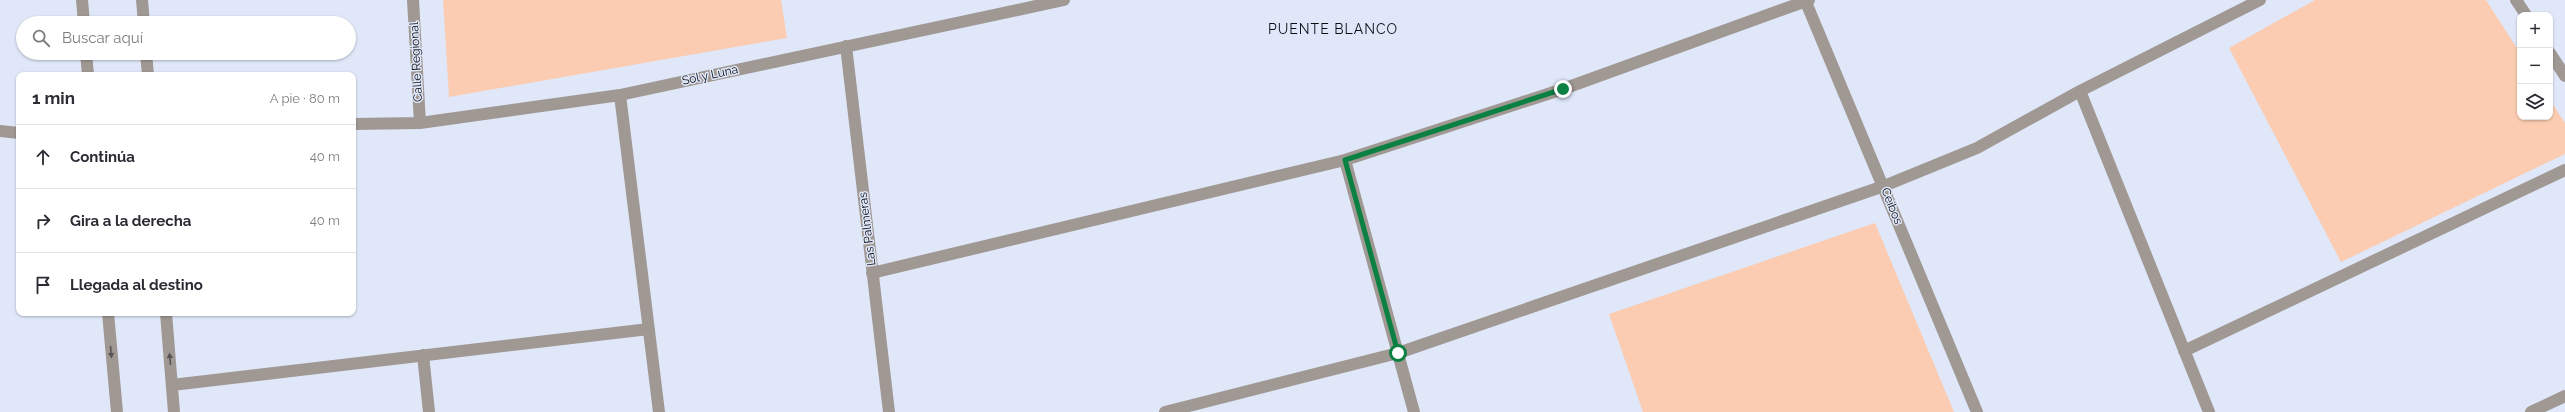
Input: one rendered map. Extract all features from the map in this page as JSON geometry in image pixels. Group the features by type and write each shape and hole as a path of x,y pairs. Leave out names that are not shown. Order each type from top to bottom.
{"street":[{"path":"82,0 83,16"},
{"path":"142,0 143,16"},
{"name":"Calle Regional","path":"413,0 420,123"},
{"name":"Sol y Luna","path":"356,124 420,123 620,95 1064,0"},
{"path":"872,273 1345,160 1563,89 1807,0"},
{"name":"Ceibos","path":"1807,0 1977,412"},
{"path":"1165,412 1398,353 1884,186 1977,148 2080,91 2260,0"},
{"path":"2516,0 2524,12"},
{"name":"Las Palmeras","path":"846,46 889,412"},
{"path":"2553,58 2565,76"},
{"path":"87,60 88,72"},
{"path":"147,60 148,72"},
{"path":"2080,91 2209,412"},
{"path":"620,95 659,412"},
{"path":"0,131 16,133"},
{"path":"1345,160 1414,412"},
{"path":"2184,350 2565,170"},
{"path":"108,316 116,412"},
{"path":"166,316 174,412"},
{"path":"172,385 423,354 649,329"},
{"path":"423,354 429,412"},
{"path":"2531,412 2565,396"}],"shaded area":[{"path":"443,0 781,0 787,38 449,97"},
{"path":"2315,0 2486,0 2517,48 2517,120 2553,120 2553,105 2565,123 2565,154 2341,262 2229,48"},
{"path":"1875,223 1954,412 1643,412 1609,314"}],"district":[{"name":"PUENTE BLANCO","path":"1333,29"}],"route":[{"path":"1398,353 1345,160 1563,89"}]}
